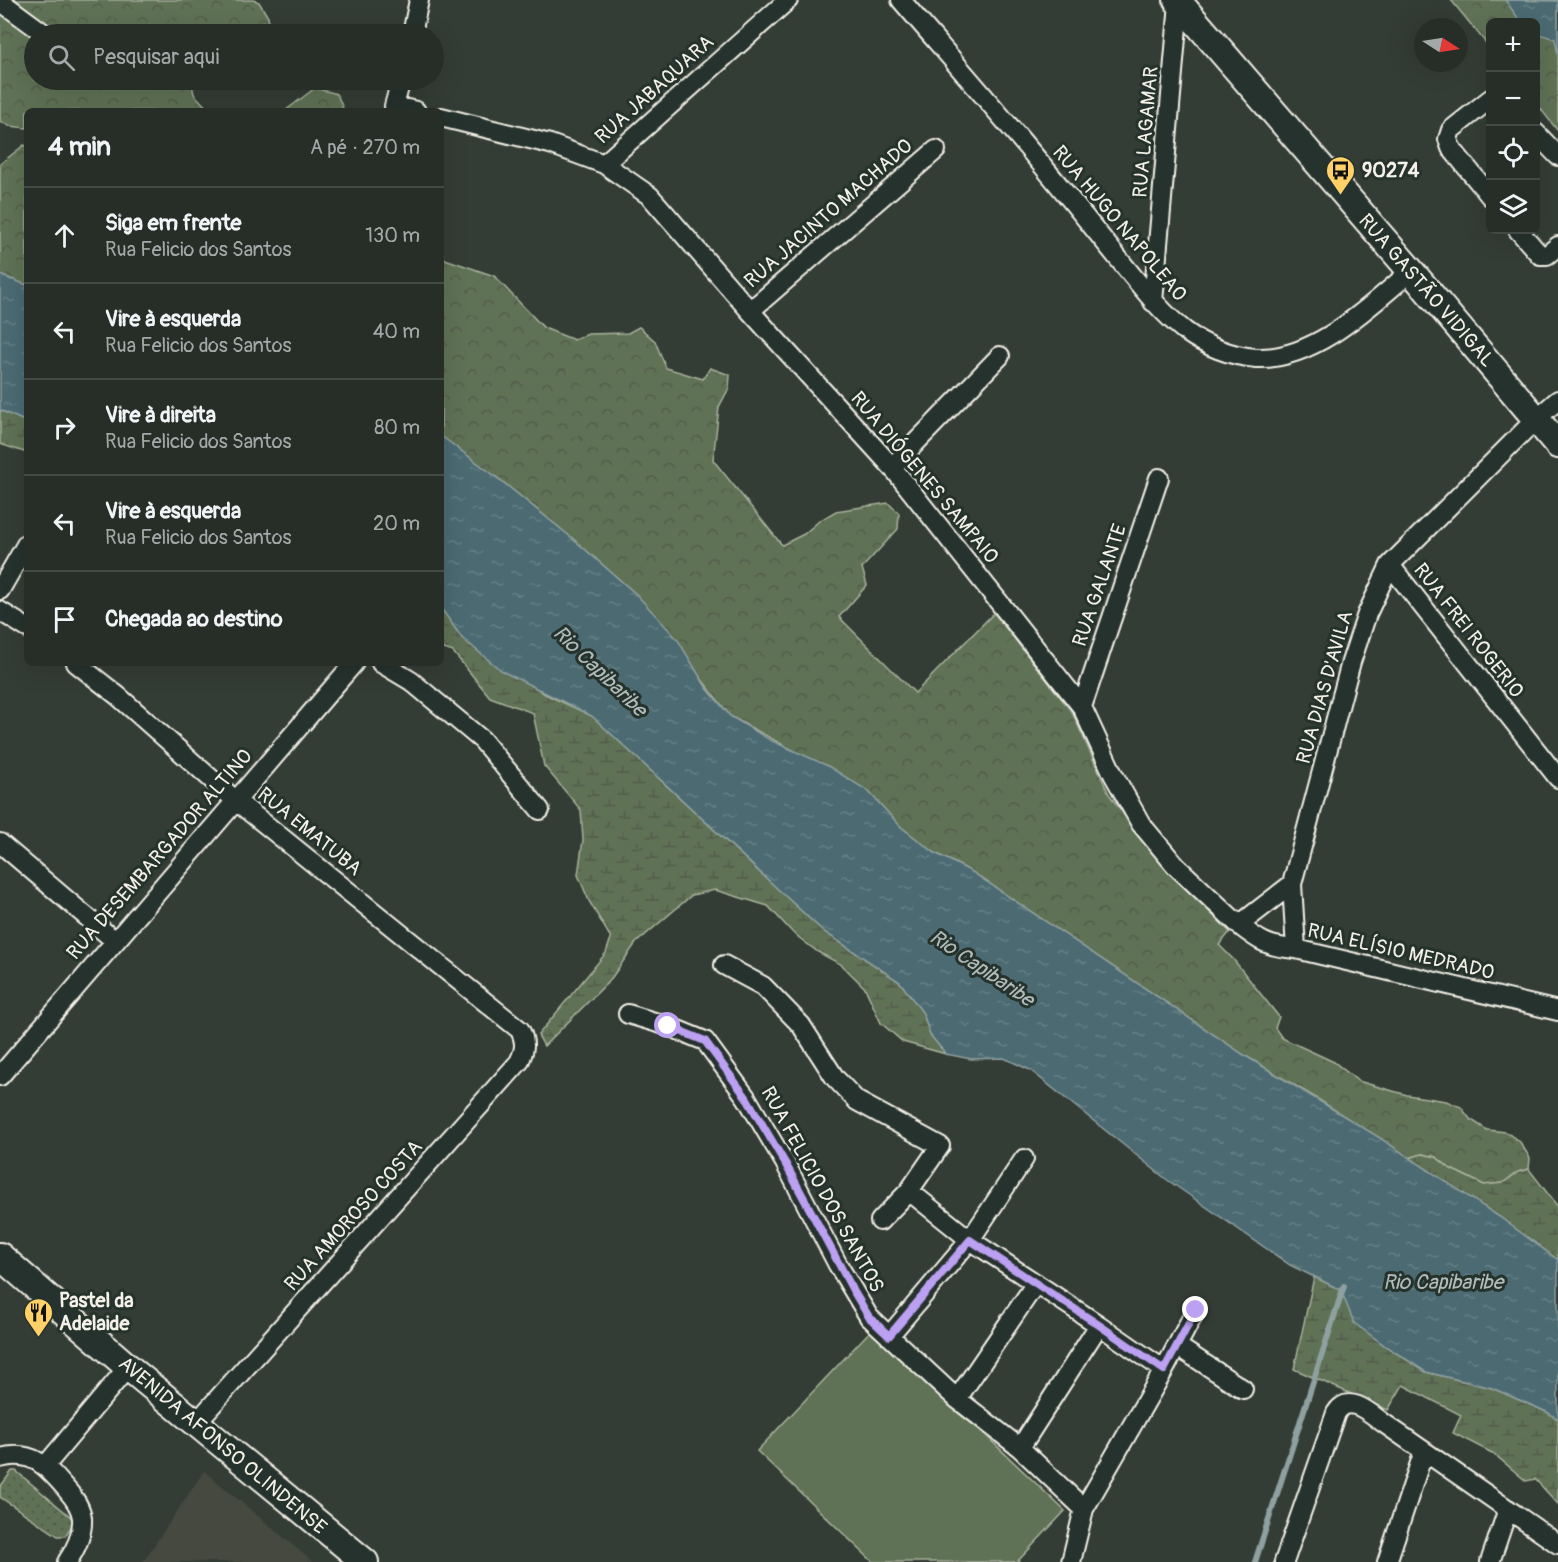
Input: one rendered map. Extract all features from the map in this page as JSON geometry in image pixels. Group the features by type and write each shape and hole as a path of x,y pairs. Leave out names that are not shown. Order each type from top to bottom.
{"street":[{"path":"414,24 419,0"},
{"name":"RUA JABAQUARA","path":"604,164 788,0"},
{"name":"RUA HUGO NAPOLEAO","path":"901,0 1043,165 1153,302 1184,330 1220,350 1237,356 1278,357 1320,341 1382,296 1411,271"},
{"path":"0,1 31,24"},
{"name":"RUA LAGAMAR","path":"1153,302 1178,1"},
{"name":"RUA GASTÃO VIDIGAL","path":"1178,1 1558,445"},
{"path":"398,90 394,106 403,108"},
{"path":"1486,103 1451,130 1448,139 1451,148 1486,190"},
{"name":"RUA DIÓGENES SAMPAIO","path":"444,118 550,144 604,164 650,196 750,311 892,467 1082,707 1113,774 1142,824 1176,866 1239,925"},
{"path":"1540,137 1558,156"},
{"name":"RUA JACINTO MACHADO","path":"750,311 936,150"},
{"path":"1522,234 1540,255 1547,255 1558,246"},
{"path":"892,467 1000,356"},
{"name":"RUA DIAS D'AVILA","path":"1296,949 1292,884 1350,662 1367,614 1390,565 1536,419 1558,400"},
{"name":"RUA GALANTE","path":"1082,707 1159,478"},
{"path":"0,590 24,548"},
{"name":"RUA FREI ROGERIO","path":"1390,565 1558,778"},
{"path":"0,611 24,626"},
{"name":"RUA EMATUBA","path":"80,666 127,704 235,800 520,1030"},
{"name":"RUA DESEMBARGADOR ALTINO","path":"0,1076 351,666"},
{"path":"386,666 411,681 482,740 540,810"},
{"path":"0,843 114,941"},
{"path":"1239,925 1292,884"},
{"name":"RUA ELÍSIO MEDRADO","path":"1239,925 1274,948 1296,949 1558,1011"},
{"name":"RUA FELICIO DOS SANTOS","path":"724,965 763,986 801,1025 835,1078 857,1101 940,1146 909,1191 880,1221"},
{"name":"RUA FELICIO DOS SANTOS","path":"628,1014 668,1026 705,1041 746,1097 785,1163 869,1317 957,1399 1020,1448 1084,1509"},
{"name":"RUA AMOROSO COSTA","path":"196,1423 519,1062 524,1054 525,1045 520,1030"},
{"path":"889,1336 970,1240 1024,1159"},
{"path":"909,1191 970,1240 1164,1370"},
{"name":"AVENIDA AFONSO OLINDENSE","path":"0,1256 128,1367 365,1562"},
{"path":"957,1399 1036,1283"},
{"path":"1071,1562 1084,1509 1196,1310"},
{"path":"1020,1448 1099,1325"},
{"path":"1177,1346 1243,1389"},
{"path":"46,1465 128,1367"},
{"path":"1284,1562 1336,1413 1344,1404 1356,1404 1558,1544"},
{"path":"1387,1562 1424,1451"},
{"path":"0,1458 13,1455 27,1457 46,1465 78,1503 82,1517 81,1532 76,1548 67,1562"},
{"path":"1490,1562 1508,1509"}],"shaded area":[{"path":"204,1471 313,1562 143,1562"}],"green space":[{"path":"0,0 254,0 259,2 268,17 269,24 24,24 24,90 193,90 207,108 24,108 24,128 9,126 0,121"},
{"path":"1451,0 1558,0 1558,131 1540,108 1540,18 1486,18 1486,43 1468,18"},
{"path":"312,90 322,90 337,94 343,108 289,108"},
{"path":"24,145 24,284 0,275 0,164"},
{"path":"444,257 494,276 544,328 574,340 588,334 628,333 639,327 655,341 666,368 703,379 710,368 730,375 729,388 719,407 713,460 782,545 804,534 819,521 836,511 888,503 899,513 898,529 862,568 867,585 839,617 915,693 994,613 1072,712 1109,794 1148,847 1186,889 1230,932 1219,945 1279,1017 1275,1028 1282,1038 1334,1062 1358,1081 1407,1095 1446,1101 1461,1107 1470,1119 1487,1130 1506,1132 1520,1142 1530,1158 1529,1169 1518,1172 1503,1183 1484,1185 1451,1169 1436,1157 1422,1154 1409,1158 1244,1055 972,872 935,853 901,827 868,791 730,716 637,595 572,538 444,438"},
{"path":"0,410 24,421 24,452 0,444"},
{"path":"444,612 462,638 545,694 592,716 823,931 900,982 923,1013 930,1035 946,1054 903,1042 881,1023 865,988 842,965 818,952 793,933 768,906 715,890 692,895 636,943 610,980 544,1046 538,1035 606,953 611,938 589,901 578,875 583,840 581,810 544,766 533,713 490,697 453,652 444,649"},
{"path":"1422,1154 1436,1157 1451,1169 1484,1185 1503,1183 1518,1172 1529,1169 1558,1207 1558,1260 1501,1218 1409,1158"},
{"path":"1314,1277 1341,1290 1355,1323 1426,1372 1492,1388 1558,1419 1558,1504 1535,1479 1526,1481 1494,1454 1453,1433 1461,1415 1403,1385 1388,1410 1294,1369"},
{"path":"873,1328 1065,1511 1017,1562 873,1562 757,1451"},
{"path":"12,1471 16,1471 72,1518 73,1524 65,1536 58,1536 0,1497 0,1487"}],"water":[{"path":"1505,0 1558,1 1558,55 1555,39 1540,34 1540,18 1518,18"},
{"path":"0,275 24,284 24,421 0,410"},
{"name":"Rio Capibaribe","path":"444,438 572,538 637,595 678,640 706,687 730,716 770,740 828,766 868,791 901,827 935,853 972,872 1244,1055 1380,1138 1501,1218 1558,1260 1558,1419 1492,1388 1426,1372 1387,1347 1354,1323 1341,1290 1290,1265 1166,1179 1030,1070 1004,1058 971,1059 946,1054 930,1035 923,1013 900,982 823,931 592,716 502,671 462,638 444,612"}],"waterway":[{"path":"1255,1562 1344,1286"}],"place":[{"name":"90274","path":"1341,196"},
{"name":"Pastel da Adelaide","path":"38,1338"}],"route":[{"path":"668,1026 705,1041 746,1097 785,1163 854,1292 869,1317 889,1336 970,1240 1164,1370 1196,1310"}]}
